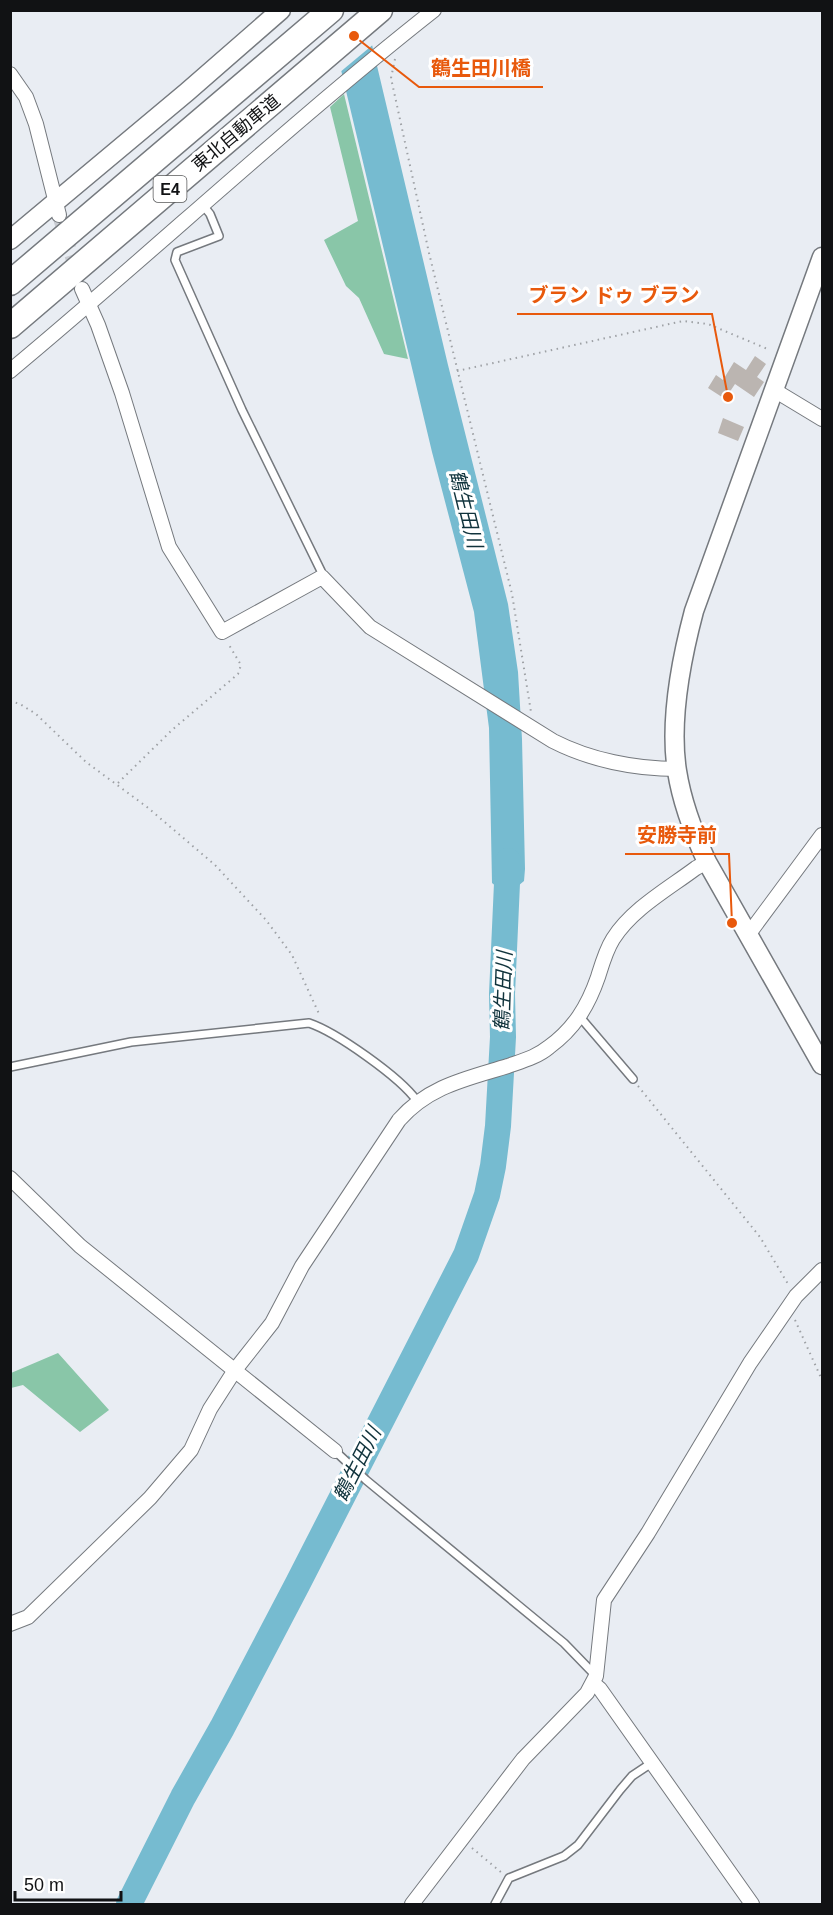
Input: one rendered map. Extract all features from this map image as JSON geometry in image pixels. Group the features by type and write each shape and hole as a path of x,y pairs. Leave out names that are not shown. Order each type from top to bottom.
{"highway":[{"name":"東北自動車道","path":"10,326 380,10"},
{"name":"東北自動車道","path":"10,283 327,14"}],"street":[{"path":"10,240 57,207 281,10"},
{"path":"10,371 90,305 202,204 434,10"},
{"path":"10,74 26,97 36,124 57,207"},
{"path":"822,257 694,612 684,649 676,731 676,768 689,821 707,862 822,1065"},
{"path":"82,289 122,393 169,547 222,632 322,577 370,627 553,741 583,755 633,765 676,768"},
{"path":"774,390 822,419"},
{"path":"748,935 822,835"},
{"path":"10,1624 28,1617 157,1490 191,1450 210,1409 235,1370 272,1323 302,1266 399,1120 417,1101 436,1090 521,1061 549,1048 580,1017 613,939 622,927 633,915 707,862"},
{"path":"10,1178 80,1246 340,1456"},
{"path":"412,1905 523,1758 578,1704 594,1679 604,1600 648,1533 750,1363 793,1301 822,1270"},
{"path":"594,1679 752,1905"}],"lane":[{"path":"202,204 210,214 219,236 177,252 175,260 242,410 322,577"},
{"path":"580,1017 633,1079"},
{"path":"10,1067 131,1042 309,1023 333,1033 404,1085 417,1101"},
{"path":"340,1456 564,1643 594,1679"},
{"path":"495,1905 509,1878 564,1856 578,1845 632,1776 653,1762"}],"path":[{"path":"389,46 395,51 391,78 429,253 512,594 529,726"},
{"path":"458,371 683,321 708,324 786,357"},
{"path":"117,784 172,730 241,669 241,665 222,632"},
{"path":"10,701 36,714 86,762 117,784 215,865 266,920 292,955 320,1015 322,1028"},
{"path":"633,1079 760,1237 793,1301 822,1380"},
{"path":"461,1839 509,1878"}],"green space":[{"path":"344,94 408,359 384,354 359,298 346,286 324,240 358,221 330,107"},
{"path":"58,1353 109,1410 80,1432 23,1385 11,1388 11,1373"}],"water":[{"path":"327,11 364,11 448,365 508,604 518,672 525,869 524,881 507,895 492,883 489,728 474,612 432,452"}],"pier":[{"path":"324,10 367,10 375,43 339,73"}],"building":[{"path":"755,356 766,364 757,377 764,382 754,397 735,384 725,399 708,388 716,375 723,380 734,362 746,370"},
{"path":"723,418 744,427 738,441 718,433"}],"waterway":[{"name":"鶴生田川","path":"129,1904 183,1797 297,1585 466,1255 487,1195 498,1126 508,861"}],"tunnel":[{"path":"59,215 77,273"}],"place":[{"name":"鶴生田川橋","path":"354,36"},
{"name":"ブラン ドゥ ブラン","path":"728,397"},
{"name":"安勝寺前","path":"732,923"}]}
